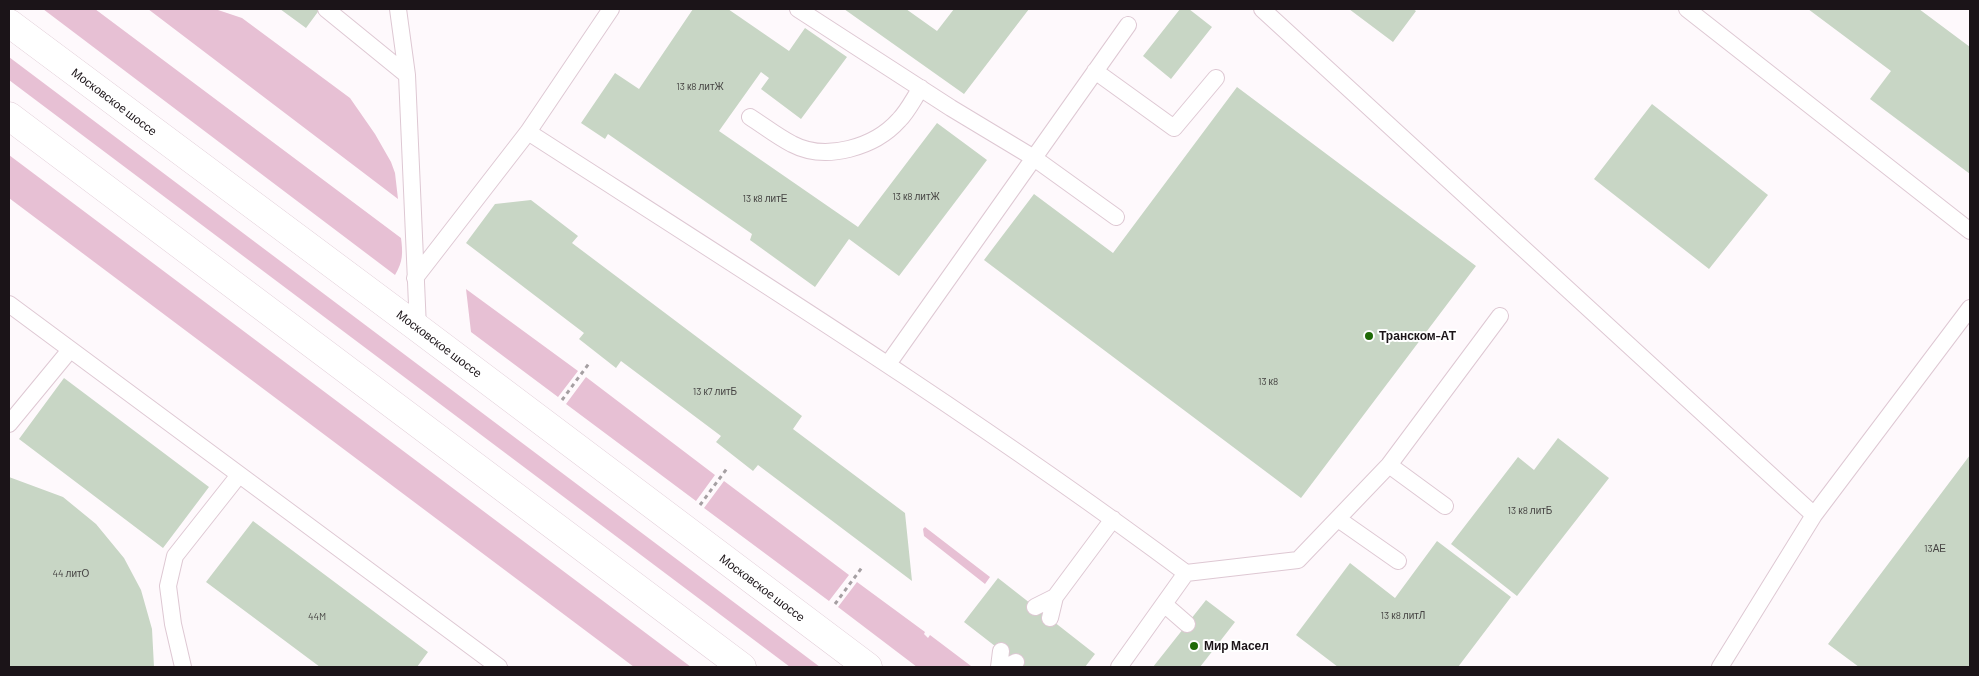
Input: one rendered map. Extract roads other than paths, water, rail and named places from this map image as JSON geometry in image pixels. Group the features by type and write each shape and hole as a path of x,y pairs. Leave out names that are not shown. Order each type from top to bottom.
{"main road":[{"name":"Московское шоссе","path":"9,23 868,667"},
{"path":"9,116 742,667"}],"lane":[{"path":"326,9 407,75"},
{"path":"398,9 407,75 418,328"},
{"path":"415,278 528,132 611,9"},
{"path":"798,9 1034,158 1116,217"},
{"path":"1262,9 1814,516"},
{"path":"1687,9 1970,231"},
{"path":"888,364 1128,25"},
{"path":"1095,71 1174,128 1216,78"},
{"path":"750,117 794,145 821,152 851,149 879,137 899,120 921,88"},
{"path":"528,132 888,364 1114,519 1186,573 1298,560 1389,465 1500,316"},
{"path":"9,304 500,667"},
{"path":"1720,667 1814,516 1970,308"},
{"path":"9,424 70,350"},
{"path":"1389,465 1445,506"},
{"path":"183,667 172,624 168,586 175,556 239,474"},
{"path":"1035,607 1055,596 1114,519"},
{"path":"1338,519 1398,561"},
{"path":"1120,667 1186,573"},
{"path":"1050,618 1055,596"},
{"path":"1164,604 1187,624"}],"place":[{"name":"Транском-АТ","path":"1369,336"},
{"name":"Мир Масел","path":"1194,646"}]}
